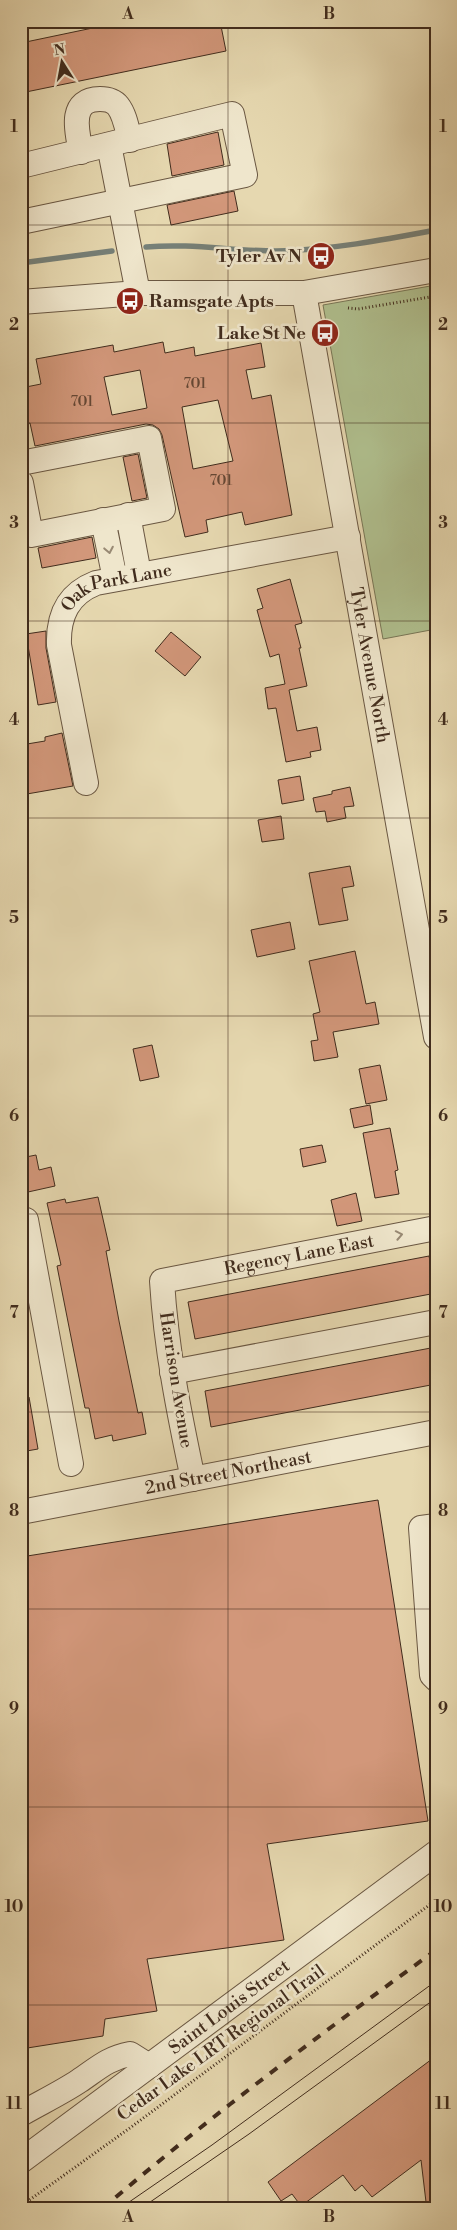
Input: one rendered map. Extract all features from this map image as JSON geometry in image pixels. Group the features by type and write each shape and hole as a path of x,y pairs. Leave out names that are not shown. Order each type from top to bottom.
{"street":[{"path":"81,152 76,123 80,108 92,100 108,100 118,107 121,202 138,293"},
{"path":"21,166 232,114 245,175 21,222"},
{"path":"21,302 138,293 304,293 436,270"},
{"name":"Tyler Avenue North","path":"304,293 436,1036"},
{"path":"21,463 150,438 164,508 31,534 21,483"},
{"path":"128,516 139,574"},
{"path":"103,520 115,579"},
{"name":"Oak Park Lane","path":"86,783 59,645 62,614 77,593 96,583 139,574 348,538"},
{"path":"21,1221 26,1220 71,1464"},
{"name":"Regency Lane East","path":"162,1281 436,1228"},
{"name":"Harrison Avenue","path":"162,1281 164,1326 193,1479"},
{"path":"172,1372 436,1322"},
{"name":"2nd Street Northeast","path":"21,1512 436,1432"},
{"path":"436,1526 421,1528 432,1676 436,1679"},
{"name":"Saint Louis Street","path":"21,2161 436,1853"},
{"path":"21,2114 79,2082 106,2061 118,2056 130,2054 150,2066"}],"path":[{"name":"Cedar Lake LRT Regional Trail","path":"21,2206 141,2120 436,1900"}],"green space":[{"path":"436,285 436,629 383,639 323,305"}],"building":[{"path":"126,21 220,21 226,51 21,93 21,43"},
{"path":"218,132 224,165 172,176 167,144"},
{"path":"234,191 238,211 171,225 167,205"},
{"path":"163,342 165,353 194,347 195,356 261,343 265,367 246,370 252,399 271,395 292,515 245,525 242,512 206,520 208,532 185,537 162,435 159,429 153,425 146,424 35,446 30,423 21,425 21,388 41,384 36,359 113,345 114,352","holes":["140,370 147,408 112,415 104,377","218,400 233,461 193,469 182,407"]},
{"path":"138,454 147,498 132,501 123,457"},
{"path":"92,537 96,558 42,568 38,548"},
{"path":"290,579 302,623 295,625 307,686 289,690 297,731 317,727 321,750 310,752 311,757 286,762 276,708 268,709 265,688 285,684 279,654 270,657 257,610 263,608 257,589"},
{"path":"46,631 46,648 56,702 38,705 26,634"},
{"path":"171,632 201,657 185,676 155,651"},
{"path":"62,733 73,786 21,795 21,745 45,741 45,737"},
{"path":"300,776 304,800 282,804 278,780"},
{"path":"350,787 354,806 344,807 346,818 327,822 325,811 316,812 313,798 332,794 332,791"},
{"path":"281,816 284,839 262,842 258,820"},
{"path":"350,866 354,886 342,888 348,920 319,925 309,873"},
{"path":"290,922 295,949 257,957 251,930"},
{"path":"355,951 366,1004 375,1002 379,1024 333,1032 338,1057 314,1061 311,1041 318,1040 313,1014 320,1012 309,961"},
{"path":"152,1045 159,1077 140,1081 133,1049"},
{"path":"380,1065 387,1100 366,1104 359,1069"},
{"path":"370,1105 373,1124 354,1128 350,1109"},
{"path":"390,1128 398,1170 395,1171 399,1194 375,1198 363,1133"},
{"path":"322,1145 326,1162 303,1167 300,1149"},
{"path":"36,1155 39,1170 51,1167 55,1186 28,1192 21,1158"},
{"path":"356,1193 362,1221 337,1226 331,1200"},
{"path":"98,1197 110,1250 106,1251 119,1321 138,1413 142,1412 146,1434 113,1441 112,1435 95,1439 89,1408 85,1408 57,1266 61,1265 47,1203 65,1199 66,1203"},
{"path":"429,1256 436,1293 195,1339 188,1302"},
{"path":"436,1347 436,1384 211,1427 205,1391"},
{"path":"29,1397 38,1449 21,1452 21,1398"},
{"path":"378,1500 428,1821 267,1844 284,1940 147,1959 157,2011 105,2019 103,2036 21,2049 21,1557"},
{"path":"436,2056 436,2201 426,2202 421,2160 372,2197 362,2185 355,2191 343,2175 301,2206 292,2194 281,2201 268,2182"}],"waterway":[{"path":"146,247 179,246 260,251 316,249 436,230"},
{"path":"21,263 112,251"}],"tram line":[{"path":"119,2209 212,2145 436,1981"},
{"path":"140,2209 249,2134 436,1998"}],"railway":[{"path":"102,2209 183,2141 266,2076 436,1950"}],"place":[{"name":"Tyler Av N","path":"321,256"},
{"name":"Ramsgate Apts","path":"130,301"},
{"name":"Lake St Ne","path":"325,333"}]}
